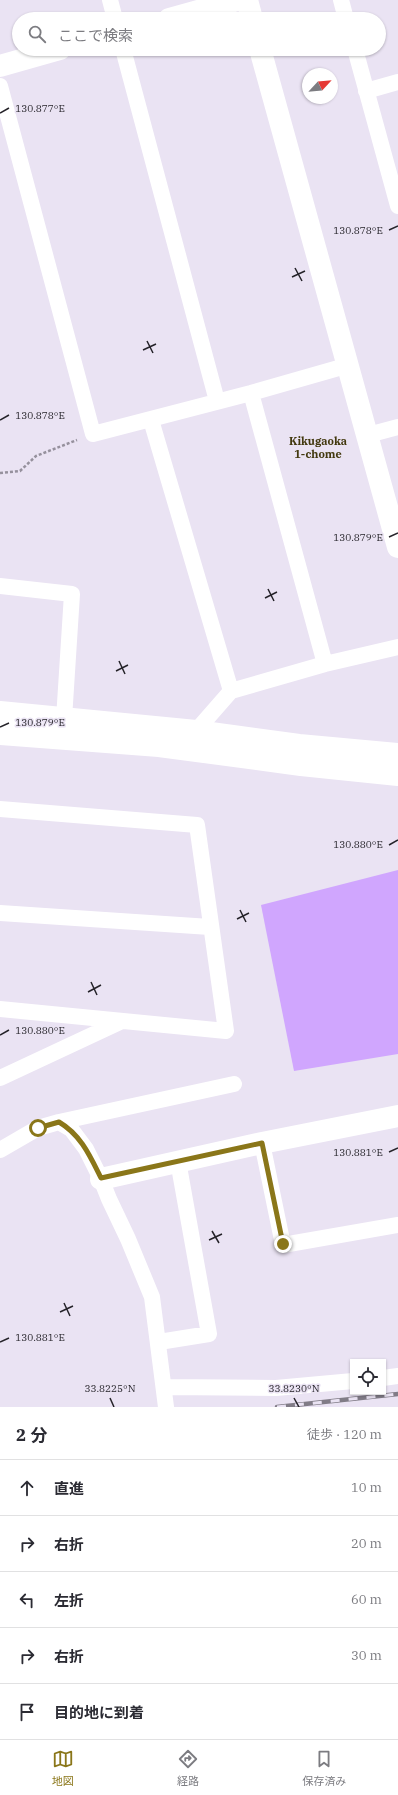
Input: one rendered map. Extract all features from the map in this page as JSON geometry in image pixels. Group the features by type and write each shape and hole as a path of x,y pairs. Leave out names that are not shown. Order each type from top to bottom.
{"street":[{"path":"110,0 113,12"},
{"path":"194,12 238,0"},
{"path":"247,0 250,12"},
{"path":"341,0 344,12"},
{"path":"0,66 35,56"},
{"path":"125,56 217,401"},
{"path":"262,56 398,545"},
{"path":"357,56 398,206"},
{"path":"366,91 398,82"},
{"path":"0,86 94,434 251,393 349,365"},
{"path":"251,393 325,664"},
{"path":"151,420 231,691"},
{"path":"368,435 398,427"},
{"path":"0,586 72,594 64,719"},
{"path":"196,731 231,691 325,664 398,647"},
{"path":"0,712 196,731 299,745 398,754"},
{"path":"0,734 159,746 301,765 398,775"},
{"path":"0,809 197,825 210,927 226,1031 0,1009"},
{"path":"0,913 210,927"},
{"path":"0,1078 123,1021"},
{"path":"0,1150 38,1128 59,1122 234,1084"},
{"path":"101,1178 262,1143 398,1116"},
{"path":"59,1122 72,1129 86,1149 101,1178 108,1199 128,1239 152,1298 166,1397 350,1381"},
{"path":"262,1143 283,1244 398,1225"},
{"path":"159,1342 208,1334 178,1161"},
{"path":"386,1378 398,1376"}],"path":[{"path":"0,473 20,471 36,456 94,434"}],"shaded area":[{"path":"398,870 398,1054 294,1071 261,905"}],"railway":[{"path":"277,1407 398,1394"}],"district":[{"name":"Kikugaoka 1-chome","path":"318,447"}],"route":[{"path":"38,1128 59,1122 72,1129 86,1149 101,1178 262,1143 283,1244"}]}
